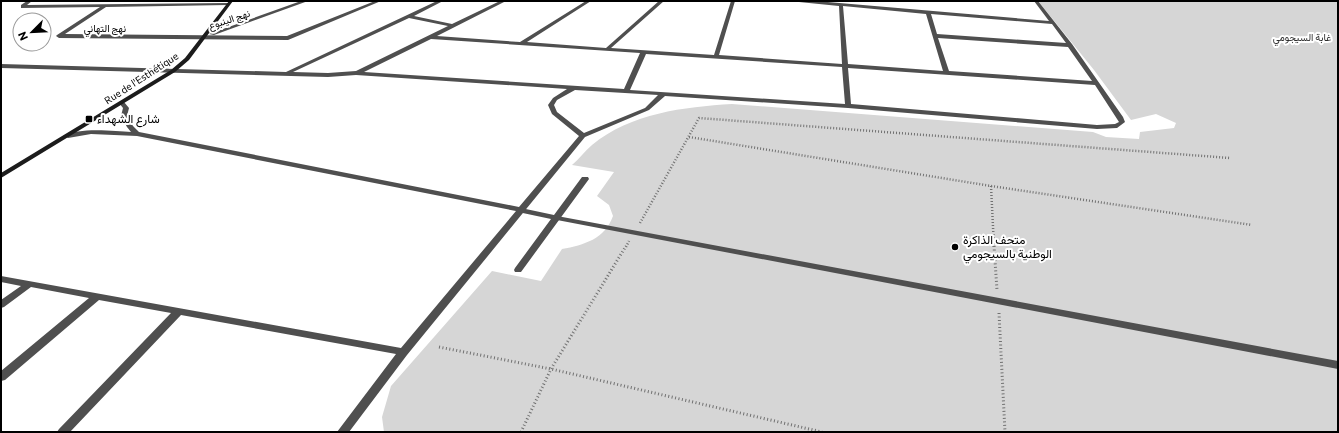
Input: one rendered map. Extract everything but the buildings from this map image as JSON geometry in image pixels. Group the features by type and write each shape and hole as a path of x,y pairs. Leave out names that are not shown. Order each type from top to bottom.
{"street":[{"path":"30,1 25,3 23,7 104,7 230,3"},
{"name":"نهج الينبوع","path":"203,37 226,31 306,1"},
{"path":"203,37 288,38 379,1"},
{"path":"287,73 441,1"},
{"path":"356,73 504,1"},
{"path":"522,43 589,1"},
{"path":"608,48 662,1"},
{"path":"716,56 733,1"},
{"path":"799,1 841,6 1052,23"},
{"path":"865,1 865,7"},
{"path":"1,66 328,75 356,73 848,106 1097,127 1117,126 1122,122 1120,117 1070,45 1036,1"},
{"name":"Rue de l'Esthétique","path":"1,176 173,71 187,59 230,3"},
{"path":"841,6 848,106"},
{"name":"نهج التهاني","path":"104,7 59,36 203,37"},
{"path":"928,13 946,71"},
{"path":"408,16 453,26"},
{"path":"936,36 1070,45"},
{"path":"429,37 946,71 1096,83"},
{"path":"626,91 644,51"},
{"path":"575,87 555,99 551,105 554,113 583,136"},
{"path":"344,432 403,352 583,136 647,109 663,94"},
{"path":"122,103 126,108 124,116 130,127 137,134"},
{"path":"68,136 91,132 137,134 557,218 1338,365"},
{"path":"518,270 585,179"},
{"path":"1,279 403,352"},
{"path":"1,305 29,284"},
{"path":"1,377 98,296"},
{"path":"63,432 179,311"}],"path":[{"path":"521,432 551,369 635,232 700,118 1230,158"},
{"path":"689,137 991,186 1252,225"},
{"path":"991,186 1005,432"},
{"path":"439,347 551,369 822,432"}],"green space":[{"name":"متحف الذاكرة الوطنية بالسيجومي","path":"1038,1 1338,1 1338,432 384,432 382,417 391,386 492,271 541,281 562,249 593,240 605,230 613,216 609,205 597,196 614,172 572,165 592,145 607,134 641,119 695,107 732,104 1093,132 1106,137 1139,139 1140,132 1174,128 1176,123 1156,114 1131,120 1094,70"}],"place":[{"name":"شارع الشهداء","path":"89,119"},
{"name":"متحف الذاكرة الوطنية بالسيجومي","path":"955,247"}],"park label":[{"name":"غابة السيجومي","path":"1302,37"}]}
